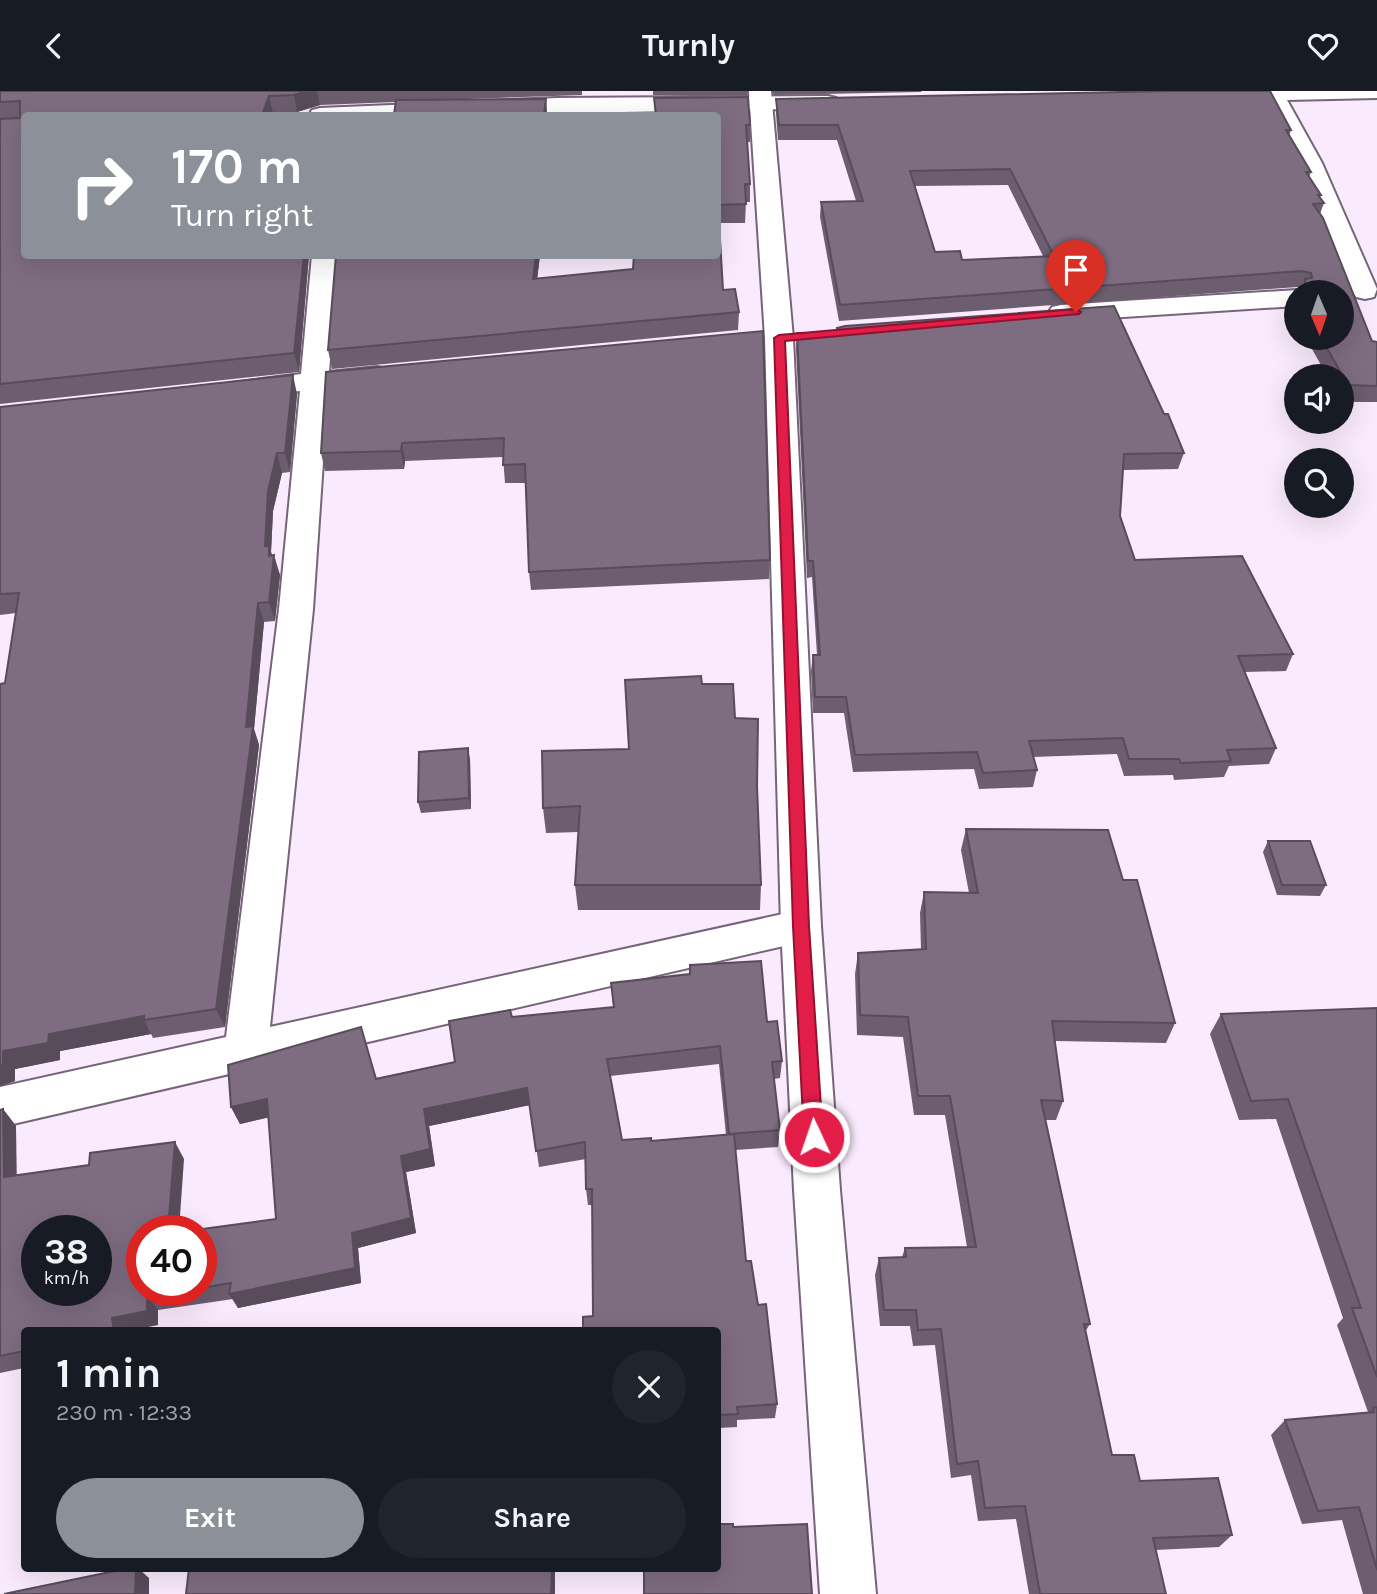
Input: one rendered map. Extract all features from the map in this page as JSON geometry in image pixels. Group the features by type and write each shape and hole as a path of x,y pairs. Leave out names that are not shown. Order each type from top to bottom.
{"street":[{"path":"337,112 340,91"},
{"path":"1192,95 1377,92"},
{"path":"1273,93 1310,163 1362,293"},
{"path":"403,112 760,98 855,103"},
{"path":"760,98 767,156 779,338 801,926 817,1190 848,1594"},
{"path":"246,1052 296,609 325,259"},
{"path":"1035,316 1284,299"},
{"path":"219,391 397,373"},
{"path":"0,1107 801,926"}],"building":[{"path":"0,91 307,91 294,95 269,96 263,112 21,112 21,259 304,259 294,353 0,384 0,119 20,118 20,101 0,102"},
{"path":"1270,91 1291,130 1286,130 1311,172 1306,172 1321,195 1318,195 1324,203 1313,204 1323,218 1348,280 1305,280 1312,278 1311,273 1302,271 840,305 821,202 863,201 838,125 779,125 776,99","holes":["1010,169 1054,256 962,260 960,251 935,252 910,171"]},
{"path":"748,97 750,125 746,125 750,184 745,184 746,204 721,205 721,112 656,112 654,98"},
{"path":"546,99 544,112 394,112 396,100"},
{"path":"721,256 723,290 735,289 739,312 328,350 336,259 536,259 533,279 633,269 634,259 721,259"},
{"path":"1354,296 1372,341 1377,342 1377,386 1354,385 1354,364 1336,364 1328,350 1354,350"},
{"path":"1114,306 1164,414 1168,414 1184,453 1124,454 1120,516 1135,560 1242,556 1293,654 1238,656 1276,748 1227,750 1231,761 1181,763 1179,759 1129,759 1123,738 1029,741 1037,770 983,773 977,752 855,755 846,697 815,697 813,655 820,655 813,561 808,561 797,333 838,333 837,328 845,326"},
{"path":"763,331 770,560 529,572 525,464 503,465 504,438 402,443 401,451 321,453 326,372"},
{"path":"293,375 285,453 277,453 268,491 265,546 269,546 269,556 274,555 269,602 258,603 246,727 253,726 216,1009 144,1020 144,1016 49,1034 48,1043 3,1051 3,1064 0,1065 0,684 5,683 19,593 0,594 0,407"},
{"path":"701,676 702,684 733,684 735,718 758,719 757,786 761,885 575,885 580,806 543,808 542,751 629,749 625,680"},
{"path":"468,748 469,798 418,802 419,752"},
{"path":"966,829 1108,830 1123,880 1137,880 1175,1023 1052,1021 1063,1101 1041,1100 1090,1324 1084,1324 1112,1455 1134,1455 1140,1481 1218,1478 1232,1535 1153,1538 1166,1594 1040,1594 1025,1506 985,1508 978,1461 957,1464 941,1329 918,1330 916,1310 884,1310 879,1258 906,1257 905,1248 976,1247 950,1096 918,1096 908,1017 860,1015 858,953 926,949 924,892 978,893"},
{"path":"1268,841 1310,841 1326,885 1282,885"},
{"path":"761,961 767,1022 777,1021 782,1061 772,1062 780,1130 729,1134 720,1046 607,1059 622,1140 651,1138 651,1141 734,1134 746,1261 751,1261 758,1305 766,1304 777,1404 737,1407 738,1414 721,1415 721,1327 583,1327 583,1317 593,1316 592,1189 586,1189 585,1142 536,1151 527,1088 424,1109 430,1149 401,1156 411,1218 352,1233 355,1268 229,1294 231,1283 217,1285 217,1227 276,1219 267,1099 231,1107 228,1065 361,1027 376,1079 455,1062 449,1021 510,1010 512,1017 614,1007 611,983 690,974 690,965"},
{"path":"1377,1008 1377,1377 1352,1308 1361,1308 1288,1099 1251,1101 1221,1014"},
{"path":"3,1109 4,1177 89,1165 90,1153 175,1142 169,1215 126,1215 126,1306 147,1306 147,1311 112,1318 114,1327 21,1327 21,1352 0,1356 0,1110"},
{"path":"1377,1407 1377,1570 1359,1507 1318,1511 1285,1420 1374,1412 1373,1408"},
{"path":"721,1524 733,1524 733,1527 807,1524 812,1594 644,1594 644,1572 721,1572"},
{"path":"110,1572 136,1572 135,1594 4,1594"},
{"path":"189,1572 552,1572 551,1594 186,1594"}],"route":[{"path":"814,1137 801,926 779,338 1076,312"}]}
